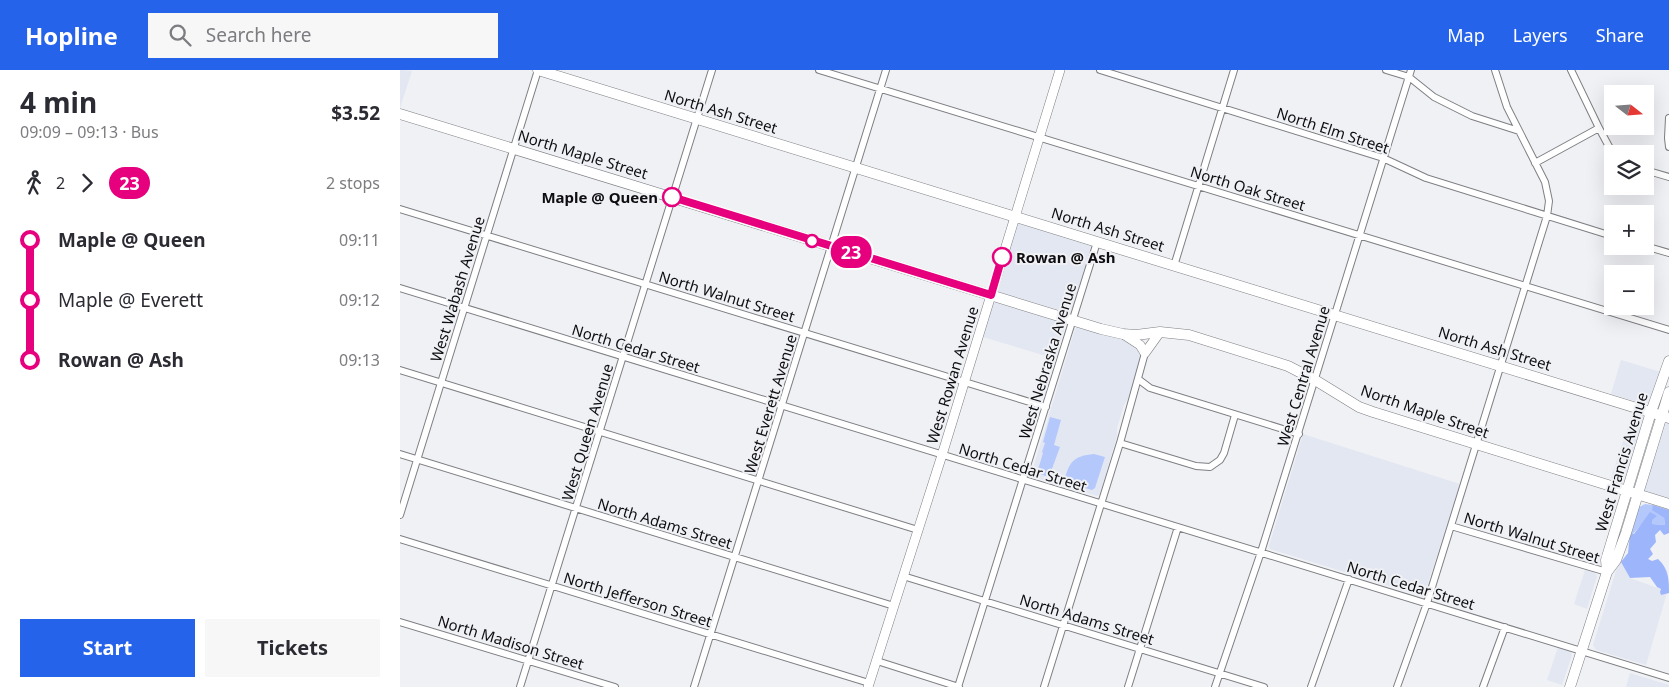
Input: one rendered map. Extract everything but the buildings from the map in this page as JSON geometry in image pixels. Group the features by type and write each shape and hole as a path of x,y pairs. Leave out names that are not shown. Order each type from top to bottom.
{"main road":[{"name":"North Ash Street","path":"538,70 1665,417"},
{"name":"North Maple Street","path":"400,114 1122,334 1136,335 1160,332 1198,338 1288,366 1358,406 1669,504"},
{"name":"West Francis Avenue","path":"1570,687 1606,572 1606,560 1626,491 1669,362"},
{"name":"West Francis Avenue","path":"1606,572 1616,560 1665,417 1669,392"}],"street":[{"name":"West Wabash Avenue","path":"400,515 538,70"},
{"name":"West Queen Avenue","path":"520,687 577,509 712,70"},
{"name":"North Oak Street","path":"819,70 1669,330"},
{"name":"West Everett Avenue","path":"694,687 886,70"},
{"name":"West Rowan Avenue","path":"869,685 1060,70"},
{"name":"North Elm Street","path":"1100,70 1383,158 1426,178 1604,234"},
{"path":"1174,266 1234,70"},
{"path":"1386,70 1410,74 1434,97 1449,106 1472,116 1519,131"},
{"path":"1397,687 1427,603 1501,366 1549,201 1545,182 1507,107 1495,70"},
{"path":"1570,70 1608,145"},
{"name":"West Central Avenue","path":"1215,687 1262,552 1410,74"},
{"path":"1669,118 1669,147"},
{"path":"1535,163 1599,128"},
{"path":"1654,173 1669,177"},
{"name":"North Walnut Street","path":"400,209 1046,407"},
{"name":"West Nebraska Avenue","path":"958,687 1097,242"},
{"path":"1654,249 1669,253"},
{"name":"North Cedar Street","path":"400,288 1669,678"},
{"path":"1044,687 1102,504 1145,354 1160,332"},
{"path":"1122,334 1140,345 1145,354"},
{"path":"400,370 918,530"},
{"path":"1138,379 1150,388 1299,434"},
{"path":"1120,442 1196,466 1210,467 1220,460 1224,453 1235,415"},
{"name":"North Adams Street","path":"400,454 894,606"},
{"name":"North Walnut Street","path":"1451,526 1606,572"},
{"path":"1128,687 1178,527"},
{"name":"North Jefferson Street","path":"400,539 711,634 869,685"},
{"name":"North Adams Street","path":"903,576 1264,687"},
{"path":"1312,687 1349,579"},
{"name":"North Madison Street","path":"400,622 615,687"},
{"path":"1483,687 1505,627"},
{"path":"877,661 958,687"}],"shaded area":[{"path":"400,70 412,71 400,108"},
{"path":"1020,223 1091,246 1070,313 999,293 997,289 1017,225"},
{"path":"996,301 1066,323 1056,359 983,337 993,304"},
{"path":"1078,326 1139,345 1142,355 1117,428 1117,436 1100,494 1097,496 1031,475 1075,329"},
{"path":"1621,360 1661,372 1651,402 1644,404 1611,394"},
{"path":"1633,411 1646,416 1625,482 1611,478"},
{"path":"1050,417 1061,420 1054,445 1060,447 1049,477 1037,473"},
{"path":"1664,422 1669,423 1669,499 1644,491"},
{"path":"1303,434 1460,484 1424,596 1270,549 1269,546"},
{"path":"1094,454 1105,457 1095,488 1092,490 1064,482 1073,461 1081,456"},
{"path":"1645,504 1653,505 1653,510 1664,518 1665,525 1652,524 1653,519 1646,519 1633,534 1630,534 1639,507"},
{"path":"1653,505 1669,510 1669,533 1664,535 1660,530 1655,535 1656,542 1650,549 1653,554 1648,559 1652,561 1658,559 1666,571 1669,593 1661,595 1661,589 1657,587 1650,577 1630,578 1621,562 1628,553 1630,534 1634,534 1650,512 1657,516 1653,519 1652,524 1665,525 1664,518 1652,510"},
{"path":"1619,561 1630,578 1667,593 1646,665 1596,650 1593,645"},
{"path":"1585,570 1594,572 1597,576 1587,609 1574,604"},
{"path":"1558,647 1570,651 1572,655 1562,685 1547,680"},
{"path":"1630,673 1669,685 1669,687 1626,687"}],"bus line":[{"name":"23","path":"672,197 991,295 1002,257"}],"place":[{"name":"Maple @ Queen","path":"672,197"},
{"name":"Rowan @ Ash","path":"1002,257"}]}
